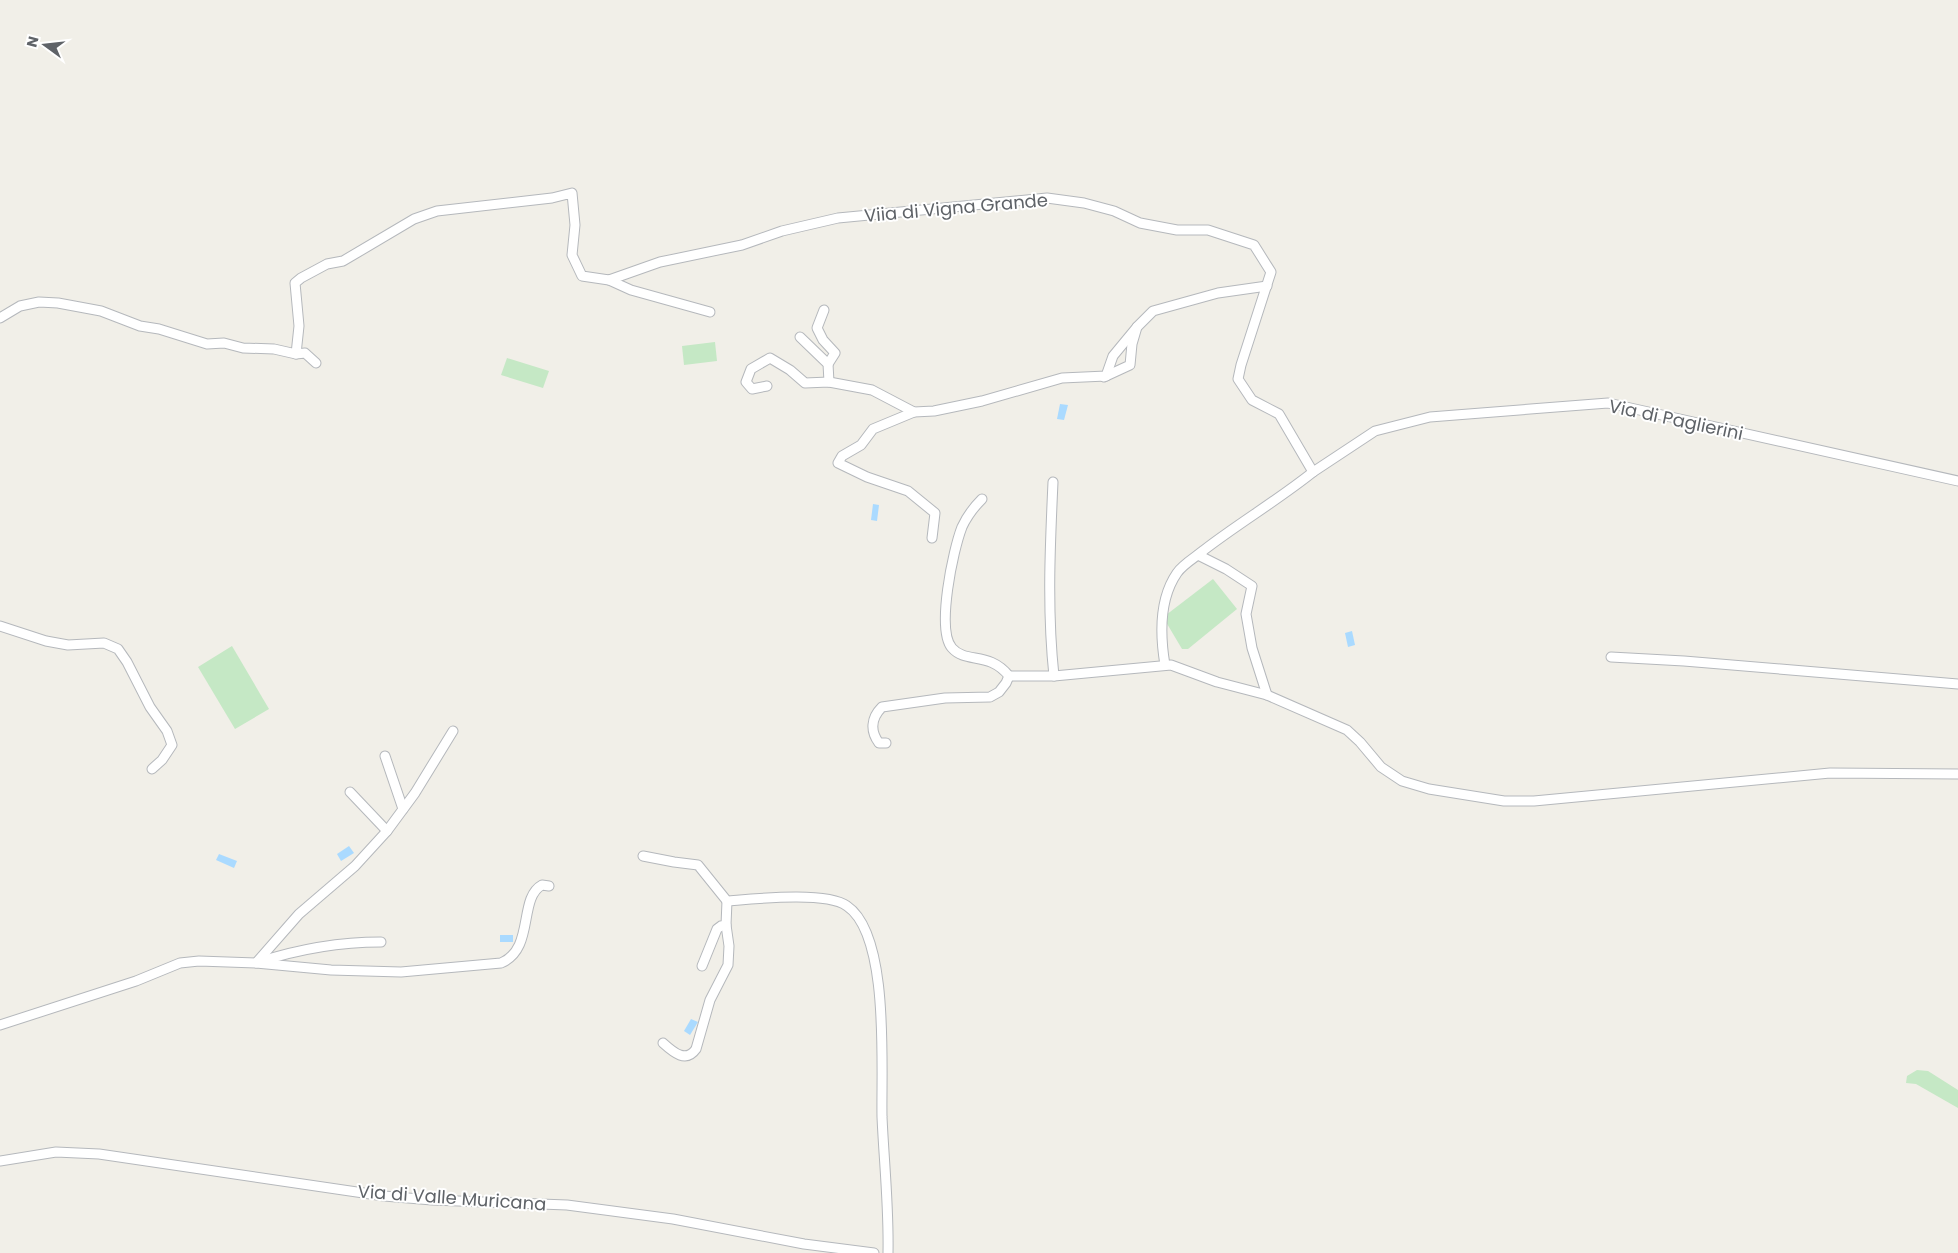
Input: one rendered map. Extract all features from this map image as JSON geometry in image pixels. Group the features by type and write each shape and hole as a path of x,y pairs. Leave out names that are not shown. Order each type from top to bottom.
{"street":[{"name":"Viia di Vigna Grande","path":"296,354 299,326 295,283 327,264 343,261 414,220 437,211 543,199 572,193 575,225 572,255 582,276 609,280 660,262 742,245 782,231 838,218 1047,198 1084,203 1114,211 1140,223 1177,230 1208,230 1254,245 1271,272 1238,378 1252,400 1279,414 1312,472"},
{"path":"609,280 631,290 710,312"},
{"path":"1106,376 1113,356 1153,311 1218,293 1267,286"},
{"path":"0,318 20,306 39,302 58,303 101,311 140,326 159,329 207,344 274,349 296,354 305,353 316,363"},
{"path":"824,310 817,328 823,340 835,352 828,364 829,382"},
{"path":"1093,382 1130,365 1132,344 1137,327"},
{"path":"800,337 828,364"},
{"path":"767,386 752,389 746,382 751,369 770,358 790,370 805,383 829,382 872,390 914,412"},
{"path":"932,538 935,513 908,491 838,463 842,456 861,445 873,429 914,412 934,411 982,402 1062,378 1106,376"},
{"name":"Via di Paglierini","path":"1312,472 1375,432 1430,417 1608,403 1958,482"},
{"path":"1165,665 1161,624 1169,589 1178,571 1233,528 1286,493 1312,472"},
{"path":"1053,482 1049,604 1054,676"},
{"path":"982,499 970,510 962,527 951,562 945,624 946,637 952,648 960,655 987,659 1003,668 1009,676"},
{"path":"1198,555 1226,569 1252,586 1246,614 1252,648 1267,695"},
{"path":"0,626 46,641 68,645 104,643 118,649 127,662 150,708 168,731 172,745 162,760 152,769"},
{"path":"1611,657 1684,660 1958,684"},
{"path":"1009,676 1054,676 1171,665 1244,690 1267,695 1347,730 1381,767 1402,781 1428,789 1504,801 1534,801 1830,773 1958,774"},
{"path":"886,743 879,743 873,730 873,720 882,708 930,699 990,697 999,692 1009,676"},
{"path":"256,962 299,914 355,866 387,831 453,731"},
{"path":"385,756 403,809"},
{"path":"350,792 387,831"},
{"path":"643,856 698,865 727,901 728,965 710,1000 696,1048 692,1055 684,1056 675,1053 663,1043"},
{"path":"0,1024 136,981 180,963 199,961 256,962 331,970 401,972 501,963 509,958 522,939 525,919 535,891 542,885 549,886"},
{"path":"727,901 773,899 833,900 843,903 852,910 864,928 874,960 880,1012 882,1118 888,1209 888,1253"},
{"path":"702,966 717,930 721,926 726,925"},
{"path":"256,962 320,946 381,942"},
{"name":"Via di Valle Muricana","path":"0,1161 56,1152 99,1154 384,1196 581,1207 673,1220 804,1244 874,1253"}],"green space":[{"path":"715,342 717,361 684,365 682,346"},
{"path":"507,358 549,371 543,388 501,375"},
{"path":"1213,579 1237,609 1188,649 1182,649 1166,622 1166,615"},
{"path":"232,646 269,709 235,729 198,667"},
{"path":"1917,1070 1928,1071 1958,1090 1958,1108 1916,1084 1906,1083 1907,1076"}],"water":[{"path":"1060,404 1068,405 1064,420 1057,419"},
{"path":"873,504 879,505 877,521 871,520"},
{"path":"1352,631 1355,645 1348,647 1345,633"},
{"path":"349,846 354,853 341,861 337,854"},
{"path":"219,854 237,861 234,868 216,860"},
{"path":"500,935 513,935 513,942 500,942"},
{"path":"691,1019 698,1022 690,1035 684,1031"}]}
